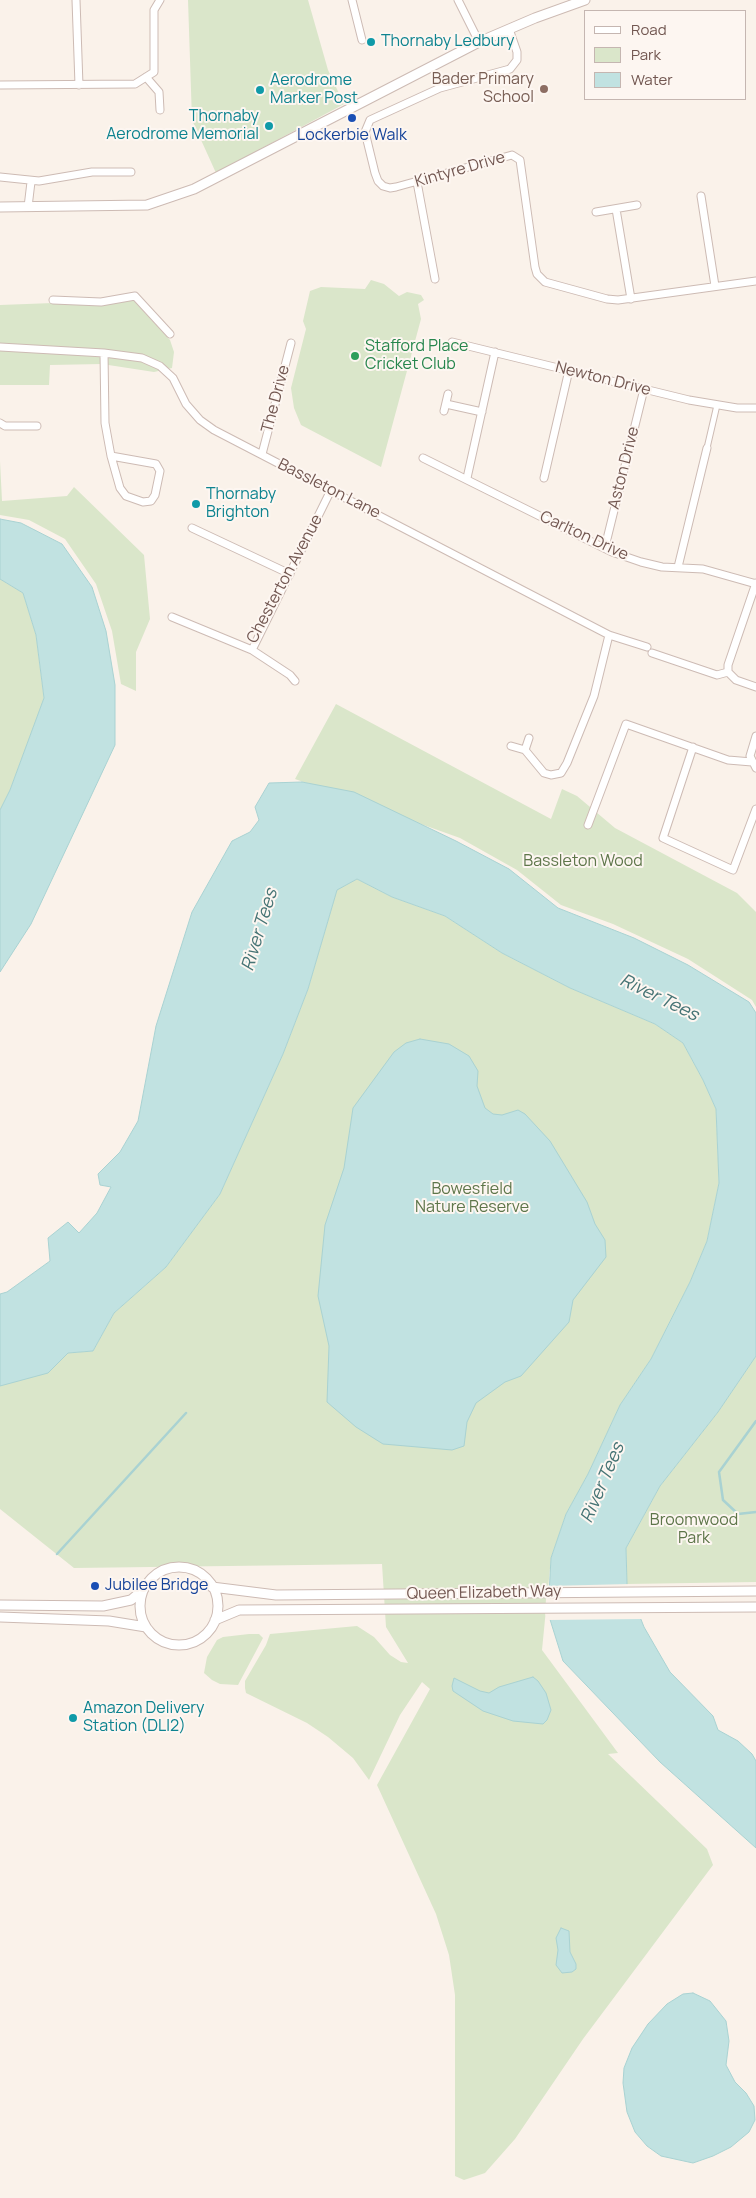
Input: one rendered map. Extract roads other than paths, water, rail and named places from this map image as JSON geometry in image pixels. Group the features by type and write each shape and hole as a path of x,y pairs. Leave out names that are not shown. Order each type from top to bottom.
{"street":[{"path":"76,0 79,85"},
{"path":"0,85 135,84 154,72 154,10 160,0"},
{"path":"352,0 362,40"},
{"path":"458,0 479,42"},
{"path":"0,207 147,205 194,188 479,42 585,0"},
{"name":"Kintyre Drive","path":"509,29 517,52 517,60 510,69 440,88 376,117 366,125 367,140 378,181 383,186 390,188 512,155 517,156 520,160 535,267 541,278 551,284 607,299 631,299 756,281"},
{"path":"146,77 159,92 160,110"},
{"path":"0,177 31,182 92,172 131,172"},
{"path":"28,207 31,182"},
{"path":"417,182 434,279"},
{"path":"701,196 715,286"},
{"path":"596,212 637,205"},
{"path":"616,208 631,299"},
{"path":"53,300 101,302 135,296 170,334"},
{"name":"Newton Drive","path":"452,342 717,405 756,408"},
{"name":"The Drive","path":"262,454 291,343"},
{"name":"Bassleton Lane","path":"0,347 104,353 142,358 160,366 173,378 186,404 200,420 214,430 609,635 716,675 728,672 736,680 756,687"},
{"path":"467,478 495,352"},
{"path":"104,353 105,423 111,456 120,488 126,496 143,502 151,501 156,495 160,471 156,464 111,456"},
{"path":"544,478 569,370"},
{"name":"Aston Drive","path":"604,547 644,389"},
{"path":"448,394 445,408 482,412"},
{"path":"678,567 717,405"},
{"path":"0,423 5,426 37,426"},
{"name":"Carlton Drive","path":"423,458 604,547 641,562 662,567 703,569 756,583"},
{"name":"Chesterton Avenue","path":"172,617 252,650 331,490"},
{"path":"192,528 290,574"},
{"path":"728,672 728,665 756,583"},
{"path":"510,746 525,750 544,773 551,775 561,773 567,763 594,696 609,635"},
{"path":"665,657 668,648"},
{"path":"252,650 290,675 295,681"},
{"path":"588,824 626,724 728,760 754,765 750,752 756,736"},
{"path":"525,750 530,738"},
{"path":"693,747 663,838 733,870 756,809"},
{"path":"0,1605 103,1606 131,1600 154,1577 174,1568 196,1572 212,1587 217,1601 215,1620 205,1635 186,1645 163,1642 146,1627 109,1621 0,1617"},
{"name":"Queen Elizabeth Way","path":"212,1587 276,1594 756,1591"},
{"path":"144,1589 140,1604 146,1627"},
{"name":"Queen Elizabeth Way","path":"215,1620 239,1610 756,1607"}],"water":[{"path":"0,519 21,523 62,544 92,587 106,631 115,685 115,745 31,924 0,972 0,810 10,790 44,698 36,635 23,593 0,579"},
{"name":"River Tees","path":"302,782 354,792 456,841 509,869 558,908 634,938 688,965 749,1002 756,1013 756,1356 718,1412 660,1486 626,1548 627,1584 644,1627 670,1672 713,1716 718,1730 738,1741 752,1754 756,1761 756,1848 660,1762 563,1661 548,1613 551,1558 566,1514 588,1474 620,1405 651,1359 690,1282 707,1241 719,1183 716,1109 683,1043 655,1024 570,988 502,953 445,916 392,897 357,879 337,890 308,989 283,1054 220,1194 166,1267 114,1313 93,1351 68,1353 48,1373 0,1386 0,1294 7,1292 50,1261 48,1238 68,1222 79,1233 97,1213 111,1187 100,1185 98,1174 120,1152 138,1121 156,1026 192,912 232,841 250,832 259,820 255,807 269,783"},
{"path":"420,1039 449,1044 469,1056 478,1071 477,1086 485,1108 493,1114 502,1115 518,1110 525,1114 550,1141 587,1202 595,1224 605,1240 606,1257 573,1300 569,1322 521,1376 505,1382 476,1403 467,1422 464,1446 452,1450 383,1444 356,1427 327,1402 329,1346 318,1296 325,1225 344,1168 353,1108 394,1052 406,1043"},
{"path":"533,1677 546,1693 551,1710 543,1724 513,1721 483,1711 453,1691 452,1686 454,1678 480,1691 489,1693 499,1687"},
{"path":"561,1928 569,1931 570,1952 576,1964 576,1969 572,1972 562,1973 556,1965 558,1950 556,1938"},
{"path":"693,1993 710,2001 726,2021 729,2041 726,2065 735,2082 746,2093 754,2106 755,2120 749,2132 731,2147 693,2163 661,2156 647,2146 635,2132 627,2112 623,2083 624,2068 632,2048 648,2024 667,2004 683,1994"}],"waterway":[{"path":"57,1554 186,1413"},
{"path":"756,1421 719,1472 723,1500 738,1514 756,1512"}],"place":[{"name":"Thornaby Ledbury","path":"371,42"},
{"name":"Bader Primary School","path":"544,89"},
{"name":"Aerodrome Marker Post","path":"260,90"},
{"name":"Lockerbie Walk","path":"352,118"},
{"name":"Thornaby Aerodrome Memorial","path":"269,126"},
{"name":"Stafford Place Cricket Club","path":"355,356"},
{"name":"Thornaby Brighton","path":"196,504"},
{"name":"Jubilee Bridge","path":"95,1586"},
{"name":"Amazon Delivery Station (DLI2)","path":"73,1718"}],"park label":[{"name":"Bassleton Wood","path":"583,862"},
{"name":"Bowesfield Nature Reserve","path":"472,1199"},
{"name":"Broomwood Park","path":"694,1530"}]}
